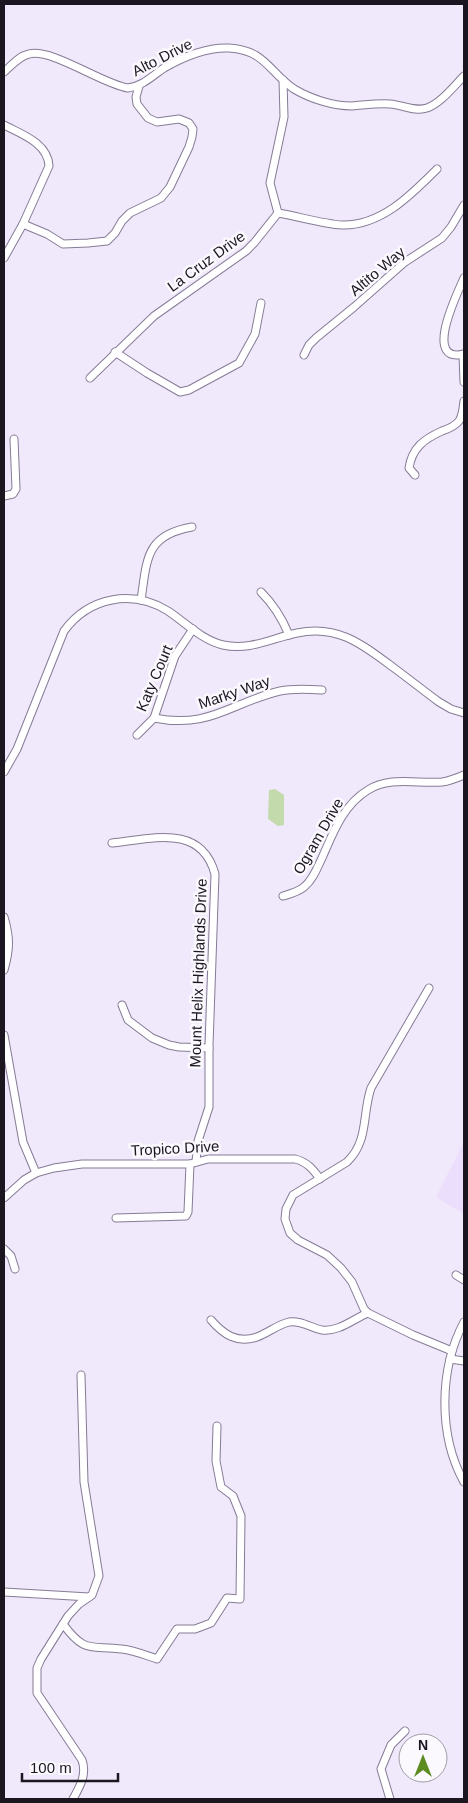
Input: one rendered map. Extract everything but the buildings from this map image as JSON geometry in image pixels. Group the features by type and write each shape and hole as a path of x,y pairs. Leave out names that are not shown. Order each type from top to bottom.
{"street":[{"name":"Alto Drive","path":"4,72 25,55 38,53 53,57 124,87 139,86 176,62 204,50 235,48 249,52 272,67 283,80 308,96 336,105 389,104 420,110 433,105 464,76"},
{"path":"283,80 284,117 270,183 278,213 342,225 358,224 392,210 436,170"},
{"path":"23,224 47,234 63,244 107,241 130,213 161,198 170,187 189,147 193,129 189,123 179,119 157,122 148,118 137,104 136,97 139,86"},
{"path":"4,125 41,146 48,159 49,166 23,224 4,258"},
{"name":"Altito Way","path":"304,356 309,345 316,338 405,262 442,238 464,205"},
{"name":"La Cruz Drive","path":"90,378 154,316 246,251 278,213"},
{"path":"464,278 448,316 444,334 447,350 454,355 464,354 464,382"},
{"path":"115,352 180,392 189,390 239,363 255,334 261,303"},
{"path":"415,476 409,468 413,454 421,442 450,428 458,421 463,413 464,401"},
{"path":"4,496 13,494 16,489 14,439"},
{"path":"141,600 148,559 153,547 168,533 192,528"},
{"path":"261,592 271,602 281,617 289,635"},
{"path":"4,772 17,749 61,638 69,625 85,610 104,601 126,598 141,600 167,610 210,641 232,646 258,644 289,635 317,631 336,633 354,639 439,702 451,709 464,713"},
{"name":"Katy Court","path":"137,735 154,718 175,656 193,629"},
{"name":"Marky Way","path":"154,718 176,721 194,720 210,717 281,691 297,689 322,690"},
{"name":"Ogram Drive","path":"283,896 296,892 305,886 314,875 337,824 350,804 361,794 372,787 384,783 396,781 443,782 464,776"},
{"name":"Mount Helix Highlands Drive","path":"112,843 169,837 189,841 200,848 211,862 216,880 209,1048 209,1107 193,1163 188,1212 186,1216 116,1218"},
{"path":"4,917 9,936 9,948 4,970"},
{"path":"429,988 372,1088 368,1098 362,1141 353,1156 347,1162 293,1196 286,1209 286,1224 290,1233 298,1240 327,1255 341,1268 352,1282 364,1309 464,1361"},
{"path":"122,1005 128,1020 152,1038 169,1045 209,1048"},
{"path":"4,1035 23,1142 36,1173"},
{"name":"Tropico Drive","path":"4,1198 12,1189 36,1173 82,1164 193,1163 208,1159 295,1159 312,1168 320,1179"},
{"path":"4,1249 11,1256 15,1269"},
{"path":"456,1275 464,1280"},
{"path":"211,1320 226,1335 248,1339 258,1337 290,1322 299,1322 321,1330 337,1329 368,1312"},
{"path":"464,1322 451,1355 445,1397 447,1429 462,1469 464,1482"},
{"path":"73,1799 85,1775 85,1768 82,1760 37,1693 37,1668 63,1624 74,1610 92,1595 99,1576 84,1482 80,1375"},
{"path":"63,1624 74,1639 90,1648 124,1649 157,1658 177,1629 195,1629 211,1624 227,1598 240,1599 241,1516 233,1496 221,1487 216,1461 217,1426"},
{"path":"4,1592 89,1597"},
{"path":"390,1799 382,1769 391,1745 405,1731"}],"shaded area":[{"path":"464,1142 464,1214 436,1197"}],"green space":[{"path":"275,789 284,795 284,825 278,826 268,819 269,790"}]}
